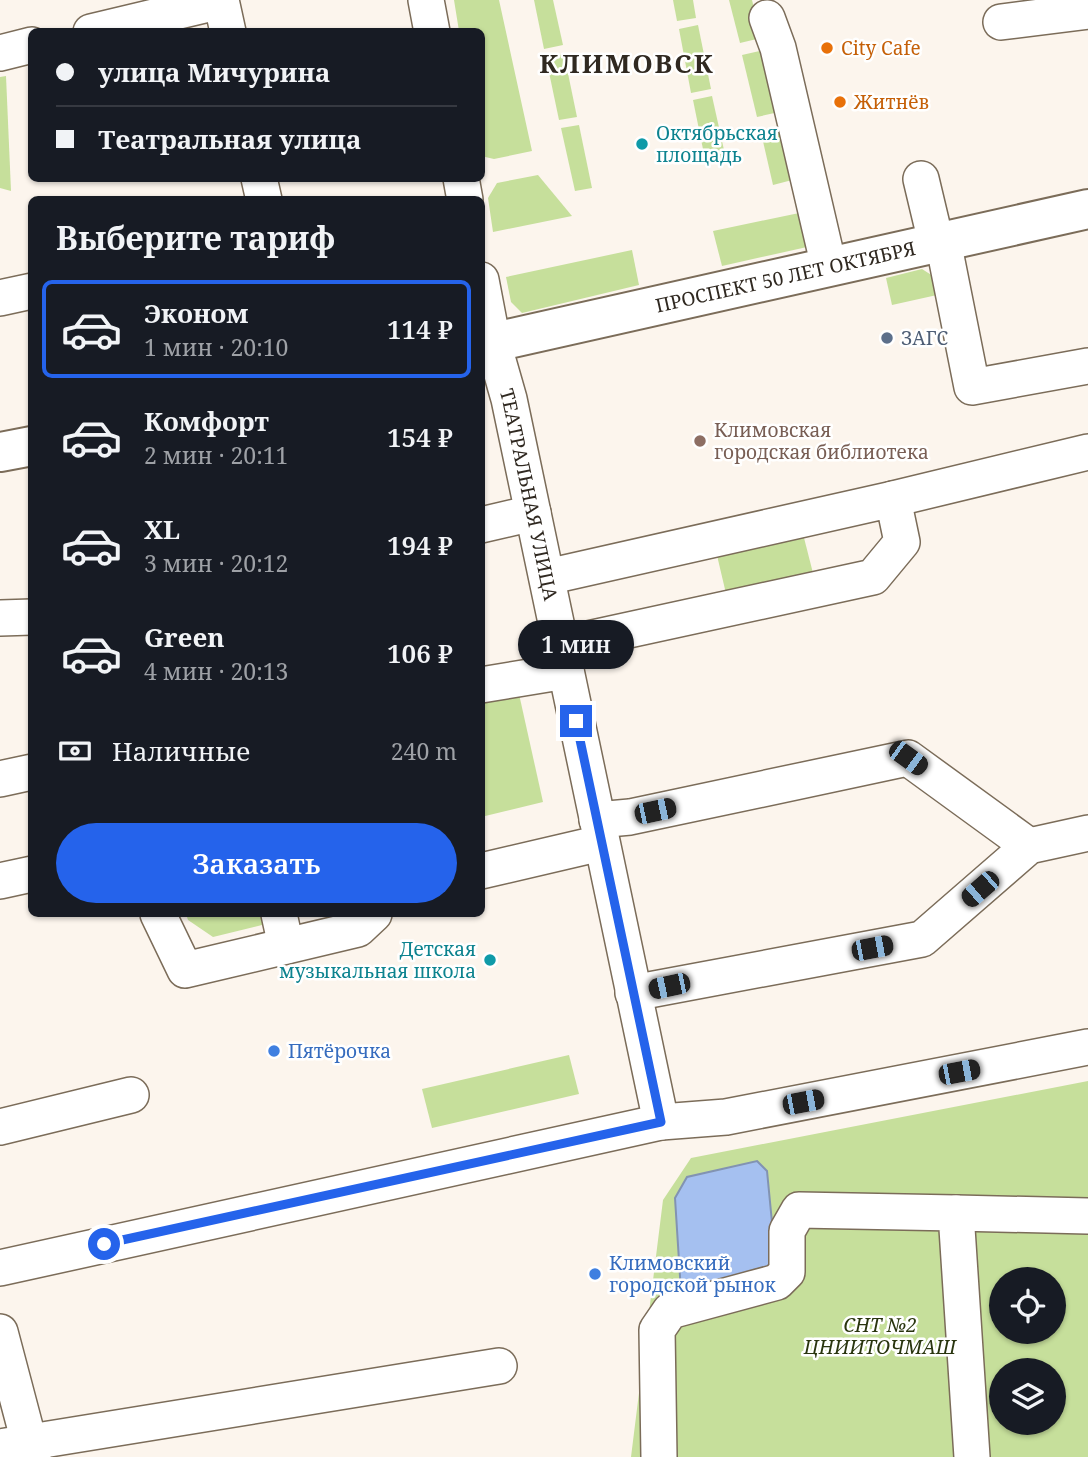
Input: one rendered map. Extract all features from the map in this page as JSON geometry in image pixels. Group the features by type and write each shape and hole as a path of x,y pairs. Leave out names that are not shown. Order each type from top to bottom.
{"main road":[{"name":"ПРОСПЕКТ 50 ЛЕТ ОКТЯБРЯ","path":"487,344 1088,209"},
{"path":"0,453 28,447"}],"street":[{"path":"426,0 431,28"},
{"path":"116,28 223,11"},
{"path":"1000,22 1088,11"},
{"path":"767,18 778,48 829,267"},
{"path":"0,52 28,46"},
{"path":"922,179 940,242 972,387 1088,366"},
{"path":"0,298 28,293"},
{"name":"ТЕАТРАЛЬНАЯ УЛИЦА","path":"485,323 487,344 509,399 661,1122"},
{"path":"547,577 1088,452"},
{"path":"485,684 563,658 873,578 902,542 893,499"},
{"path":"485,524 533,513"},
{"path":"0,618 28,617"},
{"path":"485,870 599,831 630,817 908,758 1029,846"},
{"path":"0,779 28,773"},
{"path":"633,993 922,939 1029,846 1088,833"},
{"path":"0,881 28,875"},
{"path":"159,917 185,970 283,930 358,929 371,917"},
{"path":"0,1268 661,1122 726,1117 1088,1047"},
{"path":"0,1128 131,1095"},
{"path":"659,1457 657,1330 670,1311 777,1282 787,1272 787,1231 799,1210 1088,1216"},
{"path":"956,1213 972,1457"},
{"path":"0,1332 21,1448 499,1366"}],"green space":[{"path":"454,0 499,0 532,151 494,159 485,157 485,28 459,28"},
{"path":"534,0 553,0 563,45 544,49"},
{"path":"673,0 693,0 696,18 677,21"},
{"path":"729,0 752,0 761,38 740,43"},
{"path":"698,25 711,89 691,93 679,29"},
{"path":"764,50 779,112 757,117 742,55"},
{"path":"564,54 577,117 559,120 546,58"},
{"path":"6,76 11,191 0,188 0,77"},
{"path":"712,96 726,159 706,164 693,100"},
{"path":"579,125 592,188 575,191 561,128"},
{"path":"784,132 796,179 773,185 762,137"},
{"path":"538,175 572,216 493,232 488,198 497,183"},
{"path":"804,212 807,247 722,266 713,231"},
{"path":"632,250 639,285 522,313 511,302 506,277"},
{"path":"922,269 933,276 937,295 892,305 886,278"},
{"path":"801,526 815,581 728,602 715,547"},
{"path":"519,694 543,802 485,816 485,700"},
{"path":"187,917 269,917 270,923 213,937"},
{"path":"569,1055 579,1094 432,1128 422,1089"},
{"name":"СНТ №2 ЦНИИТОЧМАШ","path":"1088,1081 1088,1457 631,1457 663,1200 691,1158","holes":["688,1177 681,1292 675,1198"]}],"water":[{"path":"757,1161 767,1171 777,1274 681,1292 675,1198 687,1177"}],"place":[{"name":"City Cafe","path":"827,48"},
{"name":"Житнёв","path":"840,102"},
{"name":"Октябрьская площадь","path":"642,144"},
{"name":"ЗАГС","path":"887,338"},
{"name":"Климовская городская библиотека","path":"700,441"},
{"name":"Детская музыкальная школа","path":"490,960"},
{"name":"Пятёрочка","path":"274,1051"},
{"name":"Климовский городской рынок","path":"595,1274"}],"district":[{"name":"КЛИМОВСК","path":"627,64"}],"route":[{"path":"104,1244 661,1122 576,721"}]}
